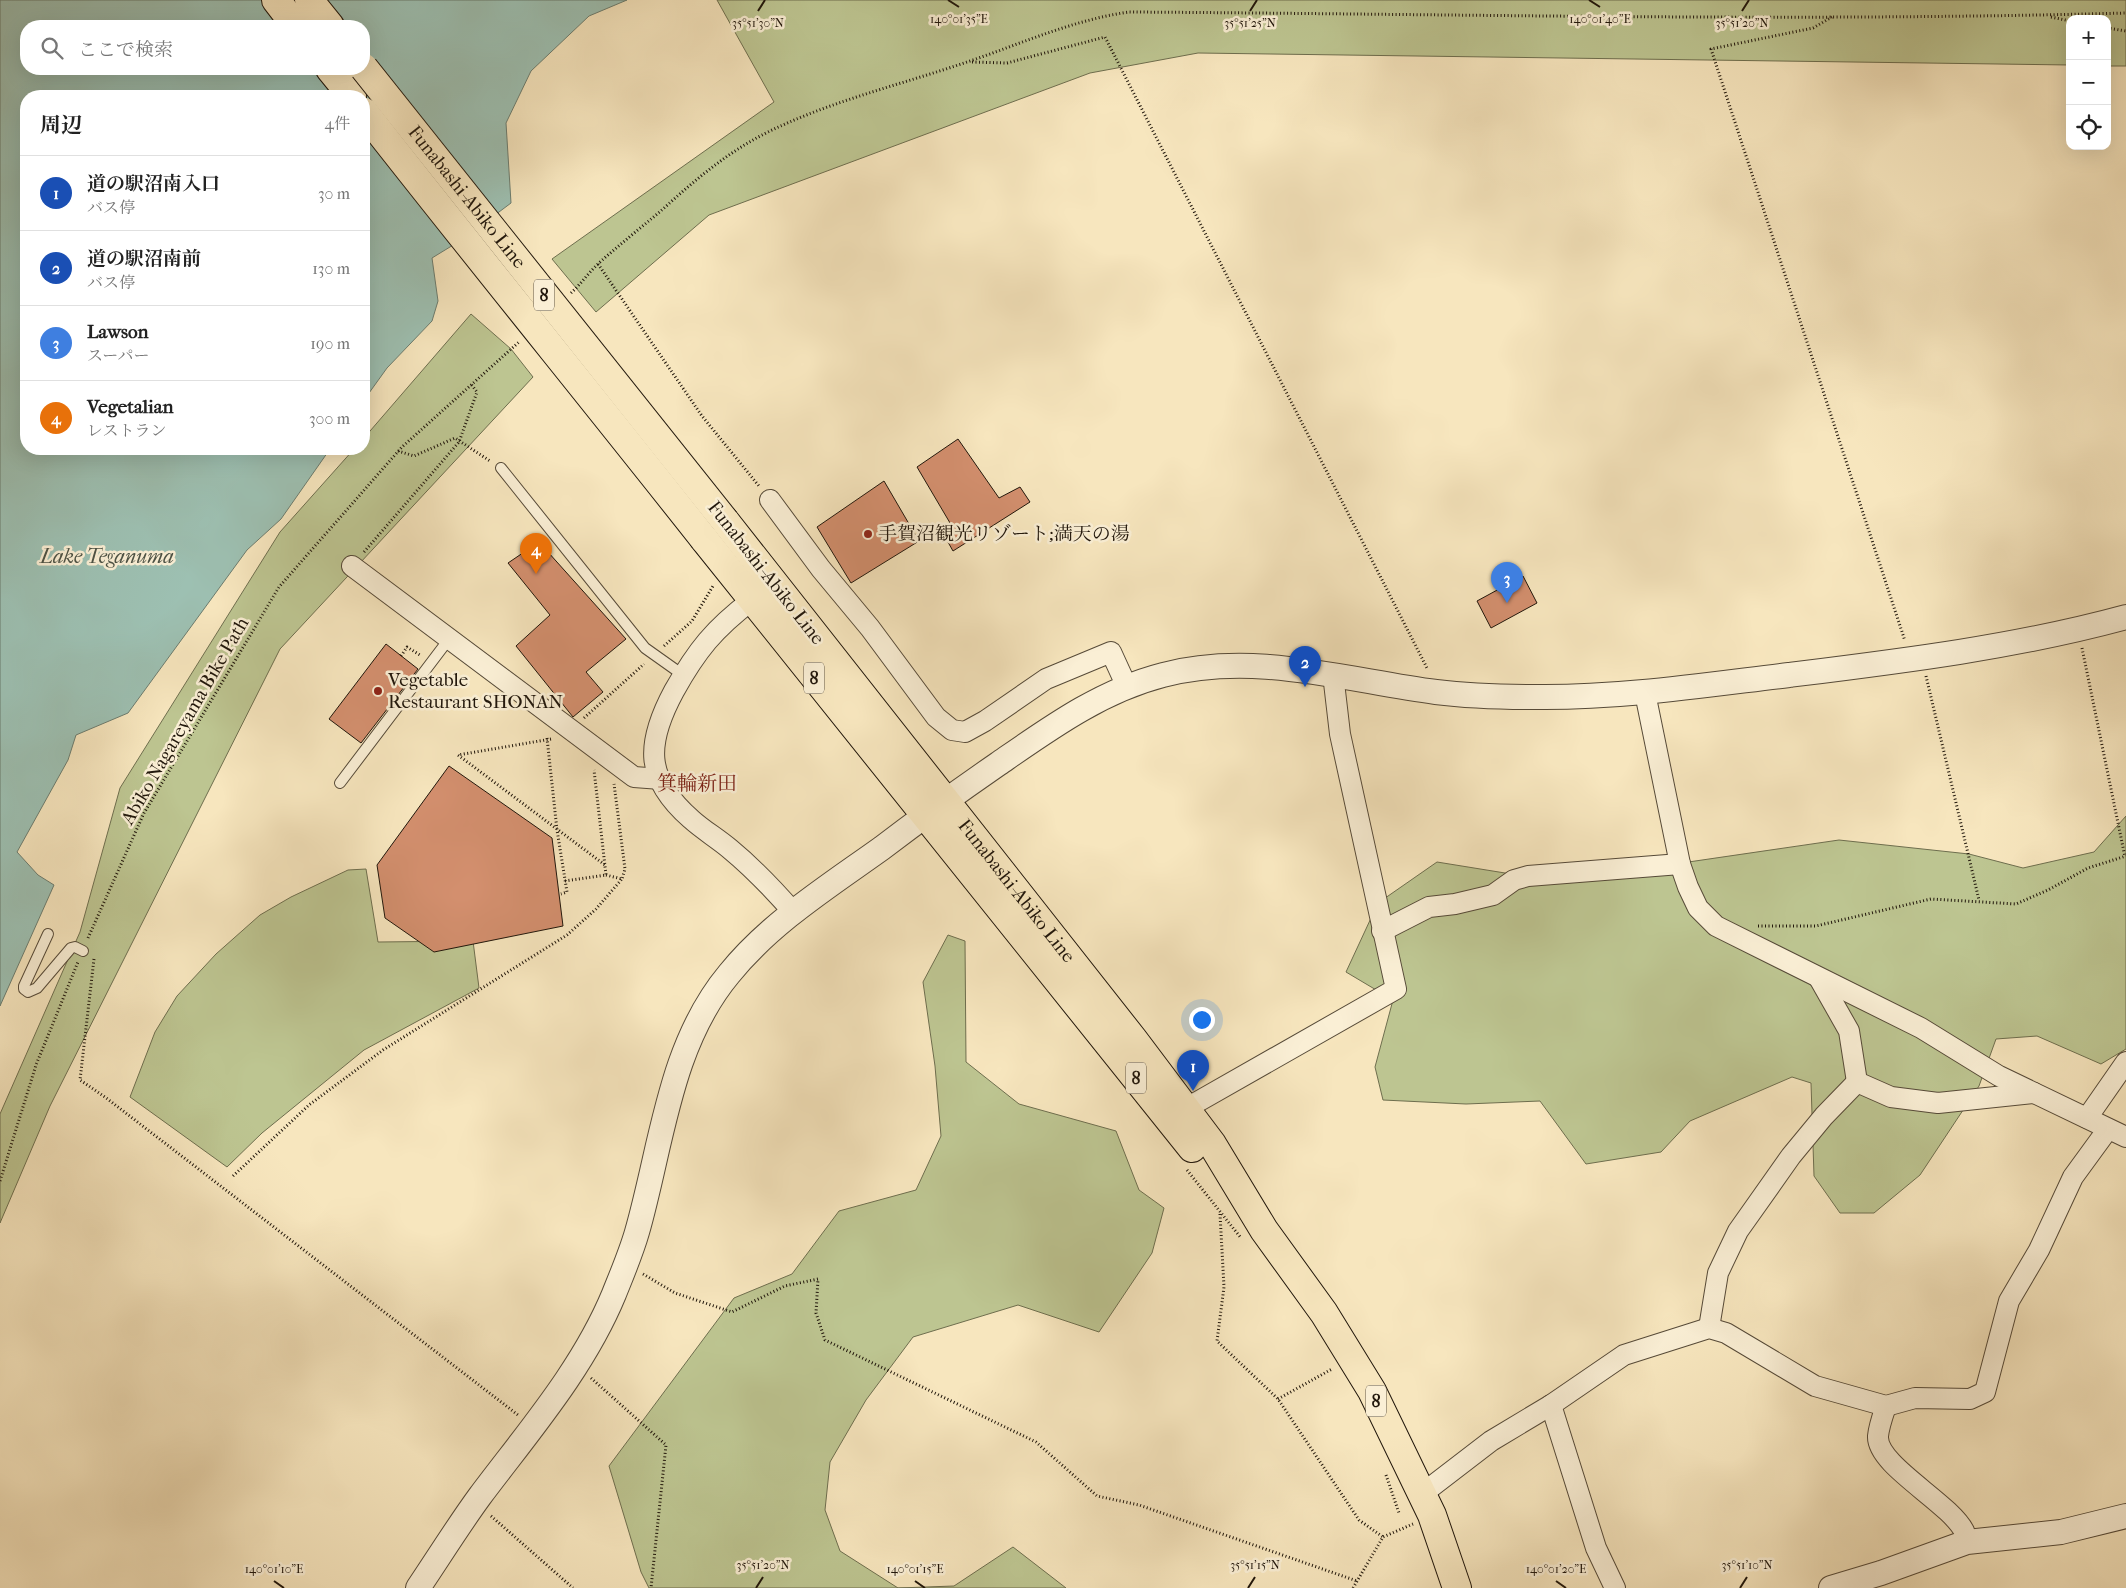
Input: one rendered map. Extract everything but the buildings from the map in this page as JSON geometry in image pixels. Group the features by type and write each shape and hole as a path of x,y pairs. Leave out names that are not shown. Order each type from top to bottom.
{"main road":[{"path":"276,0 291,20"},
{"path":"308,0 325,20"},
{"path":"335,75 347,90"},
{"name":"Funabashi-Abiko Line","path":"370,75 725,521 935,808 1198,1157 1253,1235 1324,1313 1372,1391 1427,1505 1457,1588"},
{"name":"Funabashi-Abiko Line","path":"370,120 463,239 568,366 752,600 935,808 1133,1039 1212,1144 1253,1235"}],"street":[{"path":"770,500 820,569 870,628 936,717 952,730 965,732 984,722 1046,679 1111,652 1127,687"},
{"path":"352,566 634,778 661,779"},
{"path":"752,600 727,619 700,648 683,675 662,713 653,744 654,762 667,794 691,819 730,849 773,889 794,913"},
{"path":"418,1588 475,1502 577,1366 612,1300 636,1237 674,1083 696,1025 727,976 764,937 794,913 935,808 1075,712 1127,687 1163,675 1200,668 1247,665 1333,674 1440,693 1536,697 1645,693 1917,659 2078,630 2126,617"},
{"path":"1185,1109 1396,989 1340,734 1333,674"},
{"path":"1427,1505 1491,1441 1551,1405 1624,1355 1709,1328 1726,1333 1815,1386 1886,1406 1915,1398 1970,1399 1985,1392 2009,1301 2039,1250 2073,1177 2117,1133 1999,1076 1921,1028 1716,926 1698,908 1680,864 1645,693"},
{"path":"1382,931 1428,907 1455,904 1493,895 1514,880 1528,876 1680,864"},
{"path":"1818,978 1849,1031 1857,1082"},
{"path":"2087,1118 2126,1062"},
{"path":"1857,1082 1891,1097 1938,1103 2034,1093"},
{"path":"1709,1328 1718,1274 1738,1231 1791,1156 1824,1116 1857,1082"},
{"path":"1551,1405 1596,1548 1615,1588"},
{"path":"1886,1406 1878,1437 1882,1452 1900,1471 1932,1496 1964,1531 1967,1542"},
{"path":"1831,1588 1881,1573 1967,1542 2062,1532 2126,1516"}],"lane":[{"path":"501,468 645,648 683,675"},
{"path":"340,783 448,639"},
{"path":"48,934 24,986 24,989 28,992 37,988 71,948 75,947 83,951"}],"path":[{"path":"572,292 598,264 710,168 770,131 830,106 900,82 969,62 1083,20 1129,12 1834,16 2126,13"},
{"path":"2043,15 2066,20"},
{"path":"1834,16 1813,28 1711,49 1917,659 1979,900"},
{"path":"2111,29 2126,31"},
{"path":"969,62 1007,63 1105,38 1440,693"},
{"path":"598,264 702,416 770,500"},
{"name":"Abiko Nagareyama Bike Path","path":"0,1181 36,1065 83,951 144,813 279,587 398,451 511,349"},
{"path":"352,566 459,442 478,392 471,384"},
{"path":"398,451 414,456 455,438 501,468"},
{"path":"1752,926 1816,926 1931,899 1979,900 2016,904 2048,890 2088,868 2126,857 2078,630"},
{"path":"401,656 407,647 420,656 423,651"},
{"path":"556,719 551,726 547,739 557,830 567,892 561,894"},
{"path":"553,740 547,739 458,755 605,864"},
{"path":"600,770 594,765 606,875"},
{"path":"233,1176 310,1105 383,1050 567,935 596,909 622,879 625,869 614,781"},
{"path":"565,881 606,875 622,879"},
{"path":"83,951 94,958 80,1080 121,1109 533,1426"},
{"path":"1184,1165 1220,1212 1253,1235"},
{"path":"1220,1212 1224,1287 1217,1340 1278,1399 1359,1520 1383,1537"},
{"path":"625,1264 675,1293 732,1312 784,1286 818,1279 816,1313 826,1340 1036,1442 1097,1496 1139,1505 1357,1581"},
{"path":"1278,1399 1334,1368 1330,1362"},
{"path":"577,1366 666,1445 651,1588"},
{"path":"1384,1469 1399,1513"},
{"path":"475,1502 573,1588"},
{"path":"1352,1588 1383,1537 1427,1505"}],"green space":[{"path":"717,0 2126,0 2126,66 2111,66 2111,15 2066,15 2066,65 1198,53 1090,73 709,215 596,312 552,259 774,102"},
{"path":"471,314 511,349 533,377 280,649 50,1106 0,1223 0,1114 80,932 120,788 280,532 349,455 370,455 370,431"},
{"path":"2126,816 2126,1049 2101,1064 2037,1036 1996,1039 1979,1086 1920,1175 1874,1213 1840,1213 1814,1176 1811,1083 1792,1077 1690,1121 1661,1152 1586,1164 1540,1101 1466,1104 1383,1100 1375,1067 1393,1000 1346,972 1378,903 1437,862 1505,873 1538,884 1839,840 1969,854 2023,868 2094,852"},
{"path":"366,869 378,942 473,941 479,988 364,1050 262,1133 227,1167 130,1097 155,1032 177,996 216,954 260,915 291,897 348,870"},
{"path":"948,935 965,941 966,1062 1019,1104 1116,1131 1139,1190 1164,1208 1152,1253 1099,1332 1018,1305 913,1337 866,1400 830,1462 825,1510 840,1551 898,1588 649,1588 641,1572 609,1466 734,1298 792,1274 839,1211 916,1190 941,1136 935,1066 923,982"},
{"path":"1013,1547 1066,1588 898,1588 954,1586"}],"water":[{"name":"Lake Teganuma","path":"0,0 627,0 589,16 531,71 506,123 511,203 463,239 432,258 438,301 432,321 387,368 370,392 370,90 20,90 20,455 326,455 281,519 247,550 128,713 76,735 68,760 17,852 38,875 54,885 0,1006"}],"place":[{"name":"手賀沼観光リゾート;満天の湯","path":"868,534"},
{"name":"Vegetalian","path":"536,574"},
{"name":"Lawson","path":"1507,603"},
{"name":"道の駅沼南前","path":"1305,687"},
{"name":"Vegetable Restaurant SHONAN","path":"378,691"},
{"name":"道の駅沼南入口","path":"1193,1091"}],"district":[{"name":"箕輪新田","path":"697,783"}]}
